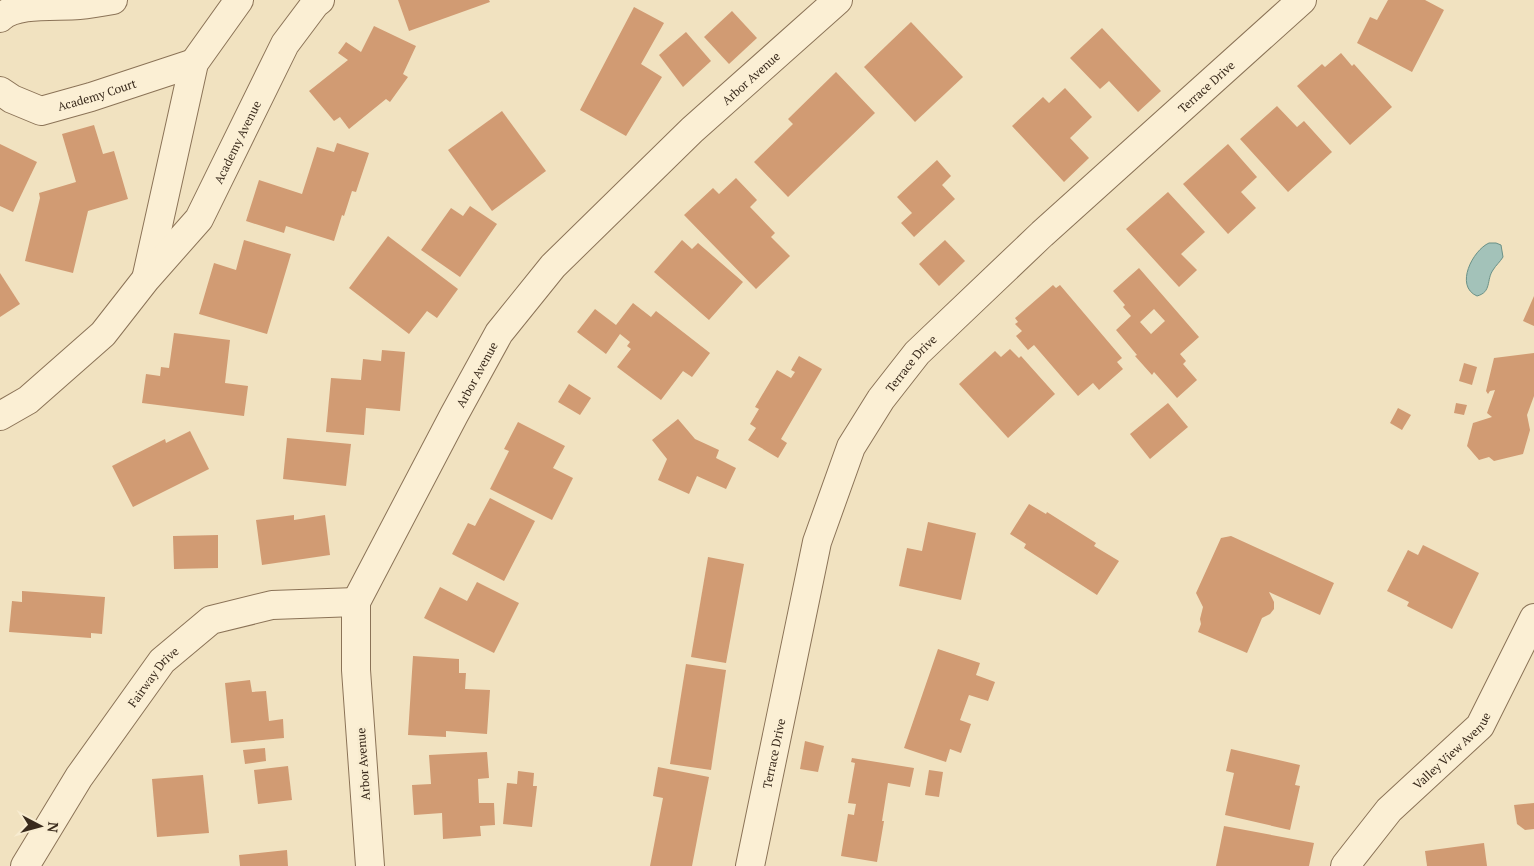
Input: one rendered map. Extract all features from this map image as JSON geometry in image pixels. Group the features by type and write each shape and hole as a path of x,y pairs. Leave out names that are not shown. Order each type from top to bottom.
{"street":[{"path":"0,18 6,12 26,8 78,5 113,0"},
{"name":"Academy Avenue","path":"146,279 194,63 239,0"},
{"name":"Academy Avenue","path":"0,416 28,400 103,334 146,279 198,219 285,44 320,0"},
{"name":"Arbor Avenue","path":"370,866 356,670 356,602 454,415 499,334 553,266 692,130 838,0"},
{"name":"Terrace Drive","path":"750,866 817,542 851,447 881,399 917,353 1035,240 1302,0"},
{"name":"Academy Court","path":"0,90 12,99 41,111 194,63"},
{"name":"Fairway Drive","path":"25,866 79,777 162,661 211,620 272,605 356,602"},
{"name":"Valley View Avenue","path":"1345,866 1389,810 1480,726 1534,618"}],"water":[{"path":"1489,243 1501,245 1503,257 1494,268 1485,292 1477,296 1470,291 1467,284 1468,268 1477,253"}],"building":[{"path":"398,0 489,0 490,2 409,31"},
{"path":"1388,0 1425,0 1444,10 1412,72 1357,43 1370,17 1377,20"},
{"path":"634,7 664,23 641,64 662,77 626,136 580,110"},
{"path":"732,11 757,38 729,64 704,37"},
{"path":"911,22 963,77 915,122 864,67"},
{"path":"374,26 416,46 403,74 408,77 390,102 386,99 349,129 340,117 334,121 309,91 348,60 338,53 346,42 361,52"},
{"path":"1102,28 1161,91 1138,112 1109,81 1100,89 1070,58"},
{"path":"686,32 711,61 683,87 659,55"},
{"path":"1341,53 1352,66 1354,64 1392,107 1350,145 1297,86 1322,64 1325,67"},
{"path":"836,72 875,113 788,197 754,162 793,124 788,119"},
{"path":"1065,88 1092,117 1070,138 1089,158 1064,182 1012,126 1043,97 1049,103"},
{"path":"1277,106 1297,127 1304,121 1332,152 1288,192 1240,139"},
{"path":"502,111 546,171 492,211 448,150"},
{"path":"94,125 103,154 114,151 128,199 88,211 73,273 25,261 40,198 39,193 76,182 62,134"},
{"path":"337,143 369,153 356,192 352,191 334,241 286,226 284,233 246,221 259,180 302,194 317,147 334,152"},
{"path":"0,144 37,162 13,212 0,206"},
{"path":"1228,144 1257,177 1241,192 1256,208 1228,234 1183,184"},
{"path":"937,160 951,176 942,185 955,199 914,237 901,223 912,213 897,197"},
{"path":"736,178 757,200 750,207 775,233 771,237 790,256 756,289 684,215 713,188 719,194"},
{"path":"1168,192 1205,232 1181,254 1197,270 1179,287 1126,229"},
{"path":"470,206 497,224 460,277 421,250 451,208 463,216"},
{"path":"388,236 458,289 437,318 427,311 409,334 349,288"},
{"path":"244,240 291,254 267,334 199,314 214,263 236,270"},
{"path":"682,240 692,249 698,243 743,282 709,320 654,272"},
{"path":"945,240 965,261 939,286 919,264"},
{"path":"1139,268 1199,337 1180,354 1186,361 1183,364 1197,380 1177,398 1154,372 1152,375 1116,330 1131,316 1123,307 1125,305 1113,291","holes":["1154,309 1165,321 1151,334 1140,322"]},
{"path":"0,273 20,304 0,317"},
{"path":"1053,285 1056,288 1060,285 1122,358 1117,362 1123,369 1099,390 1093,383 1078,396 1034,345 1028,350 1016,336 1022,331 1015,324 1018,322 1015,318"},
{"path":"1534,296 1534,326 1523,321"},
{"path":"633,303 651,317 656,311 710,353 692,377 683,371 661,400 617,367 631,349 627,346 630,342 620,334 606,354 577,332 595,309 616,325"},
{"path":"174,333 230,340 225,383 248,386 244,416 142,403 146,374 160,376 161,367 169,368"},
{"path":"1010,349 1019,358 1021,356 1055,394 1008,438 959,384 995,351 1001,357"},
{"path":"382,350 405,352 400,411 366,408 364,435 326,432 331,378 361,380 363,359 381,361"},
{"path":"1534,353 1534,396 1527,415 1530,430 1523,454 1494,461 1489,457 1479,460 1467,446 1473,423 1492,417 1487,413 1495,390 1490,391 1488,394 1486,391 1494,358"},
{"path":"799,356 822,369 781,439 787,443 778,458 748,440 756,428 750,424 759,409 755,407 777,370 791,378 795,372 791,370"},
{"path":"1464,363 1477,367 1472,385 1459,381"},
{"path":"569,384 591,398 580,415 558,402"},
{"path":"1168,403 1188,427 1150,459 1130,434"},
{"path":"1456,403 1467,405 1464,415 1454,413"},
{"path":"1398,408 1411,415 1402,430 1390,423"},
{"path":"678,419 695,439 719,450 716,458 736,468 726,489 697,476 689,494 658,480 667,459 652,440"},
{"path":"518,422 565,446 553,468 573,478 552,520 490,489 509,451 504,449"},
{"path":"190,431 209,469 133,507 112,466 165,439 166,443"},
{"path":"287,438 351,444 346,486 283,479"},
{"path":"490,498 535,521 504,581 452,554 468,523 475,526"},
{"path":"1029,504 1046,514 1047,512 1096,543 1094,546 1119,561 1097,595 1024,548 1026,544 1010,534"},
{"path":"294,515 294,520 325,515 330,555 262,565 256,520"},
{"path":"928,522 976,533 961,600 899,586 907,548 922,551"},
{"path":"218,535 218,568 174,569 173,536"},
{"path":"1231,536 1334,583 1320,615 1269,592 1274,602 1274,609 1270,614 1262,618 1247,653 1198,632 1203,607 1196,593 1221,538"},
{"path":"1423,545 1479,573 1452,629 1407,606 1409,602 1387,591 1408,550 1418,555"},
{"path":"708,557 744,564 726,663 691,657"},
{"path":"477,582 519,603 494,653 424,618 440,587 467,601"},
{"path":"22,591 105,597 102,634 91,633 91,638 9,632 12,601 22,602"},
{"path":"938,649 980,663 976,675 995,682 988,701 969,695 960,720 971,724 961,753 950,749 946,762 904,748"},
{"path":"413,656 459,659 459,673 466,673 465,689 490,690 487,734 446,731 446,737 408,735"},
{"path":"686,664 726,670 711,770 670,764"},
{"path":"250,680 252,692 266,691 269,721 283,719 284,738 231,743 225,683"},
{"path":"805,741 824,746 818,772 800,769"},
{"path":"265,748 266,761 245,764 243,750"},
{"path":"1231,749 1300,765 1295,785 1300,786 1290,830 1225,815 1234,773 1226,771"},
{"path":"487,752 489,778 478,779 479,803 494,803 495,825 480,826 481,836 443,839 442,813 414,815 412,785 431,784 429,755"},
{"path":"852,758 914,768 910,787 888,783 877,862 841,856 848,814 854,815 856,804 848,803 855,763 851,762"},
{"path":"288,766 292,800 258,804 254,770"},
{"path":"658,767 709,777 692,866 650,866 663,798 653,796"},
{"path":"929,770 943,772 939,797 925,795"},
{"path":"518,771 534,773 533,786 537,786 532,827 503,824 507,783 517,784"},
{"path":"203,775 209,833 157,837 152,779"},
{"path":"1534,803 1534,829 1525,830 1517,824 1514,805"},
{"path":"1224,826 1314,843 1309,866 1216,866"},
{"path":"1484,843 1487,866 1427,866 1425,851"},
{"path":"287,850 288,866 240,866 239,855"}]}
